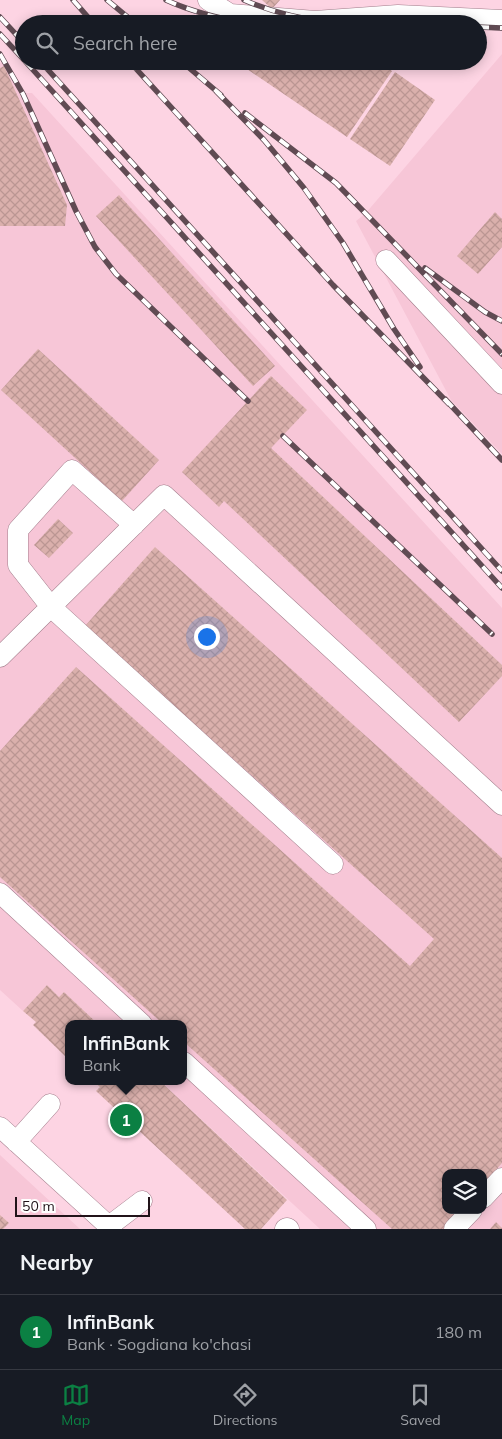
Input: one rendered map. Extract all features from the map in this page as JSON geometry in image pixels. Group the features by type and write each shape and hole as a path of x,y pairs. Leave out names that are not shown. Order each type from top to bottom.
{"street":[{"path":"208,0 230,14 242,15"},
{"path":"342,15 373,8 398,15"},
{"path":"487,19 502,20"},
{"path":"386,260 502,384"},
{"path":"134,525 72,470 18,530 18,565 51,607 334,864"},
{"path":"0,657 164,495 502,805"},
{"path":"0,893 138,1020"},
{"path":"187,1065 366,1229"},
{"path":"16,1142 50,1104"},
{"path":"0,1127 110,1228 142,1201"},
{"path":"487,1194 502,1178"},
{"path":"454,1229 468,1214"}],"shaded area":[{"path":"502,54 502,454 451,400 356,221 365,214"},
{"path":"3,62 23,93 32,93 502,608 502,1229 320,1229 164,1085 187,1085 187,1020 94,1020 64,992 59,997 47,985 23,1011 0,990 0,63"},
{"path":"0,1155 80,1229 0,1229"}],"building":[{"path":"262,0 280,0 272,9"},
{"path":"4,66 67,205 65,226 0,226 0,68"},
{"path":"248,70 391,70 392,71 347,137"},
{"path":"395,72 435,100 390,166 350,139"},
{"path":"119,195 275,366 253,386 96,216"},
{"path":"495,212 502,219 502,247 478,274 457,256"},
{"path":"38,349 159,460 122,501 1,390"},
{"path":"271,376 307,410 271,448 502,665 502,676 459,722 224,501 219,507 182,472"},
{"path":"58,519 73,533 49,558 34,545"},
{"path":"155,547 502,858 502,1163 487,1180 487,1169 442,1169 442,1214 457,1214 444,1229 392,1229 187,1045 187,1020 159,1020 0,877 0,751 76,667 410,966 434,939 85,626"},
{"path":"47,985 59,997 64,992 94,1020 65,1020 65,1056 33,1025 36,1022 23,1011"},
{"path":"98,1085 164,1085 287,1200 261,1229 245,1229 96,1091 100,1087"},
{"path":"0,1215 9,1223 3,1229 0,1229"},
{"path":"496,1222 502,1229 490,1229"}],"railway":[{"path":"73,0 86,15"},
{"path":"107,0 125,15"},
{"path":"166,0 207,15"},
{"path":"244,0 290,15"},
{"path":"0,17 15,33"},
{"path":"487,27 502,28"},
{"path":"0,34 15,50"},
{"path":"0,54 23,94 76,211 95,247 116,274 248,401"},
{"path":"33,70 502,588"},
{"path":"48,70 502,571"},
{"path":"137,70 333,285 449,404"},
{"path":"192,70 221,95"},
{"path":"216,91 264,140 304,188 343,243 394,329 420,367"},
{"path":"245,113 336,183 502,354"},
{"path":"425,268 485,312 502,321"},
{"path":"445,399 502,460"},
{"path":"283,436 492,634"}],"place":[{"name":"InfinBank","path":"126,1120"}]}
